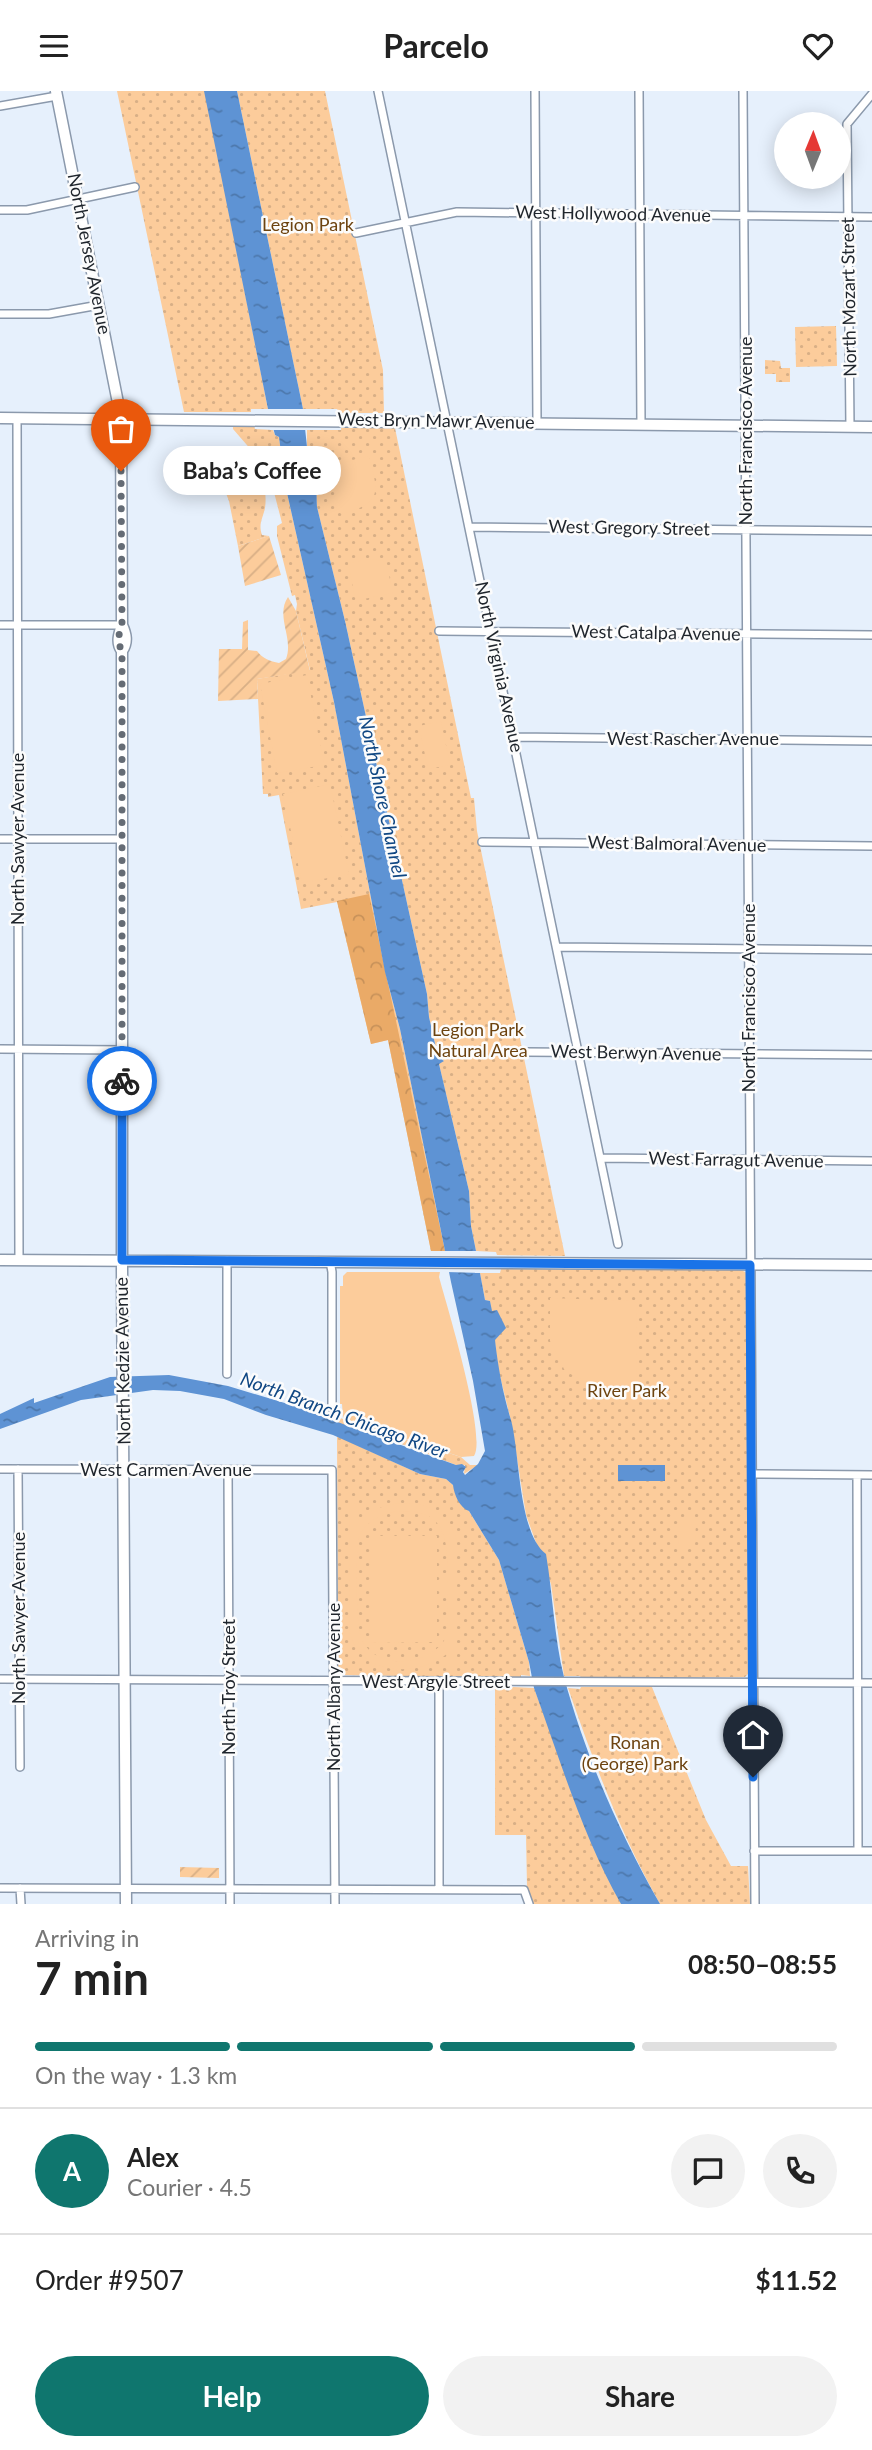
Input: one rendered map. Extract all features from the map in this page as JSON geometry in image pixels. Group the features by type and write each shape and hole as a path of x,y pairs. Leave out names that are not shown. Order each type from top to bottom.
{"main road":[{"name":"North Jersey Avenue","path":"56,93 121,418"},
{"name":"West Bryn Mawr Avenue","path":"0,418 872,427"},
{"name":"North Kedzie Avenue","path":"121,418 122,625 126,635 122,650 126,1904"},
{"path":"0,1259 872,1265"}],"street":[{"name":"North Virginia Avenue","path":"378,91 618,1244"},
{"path":"535,91 537,422"},
{"path":"639,91 641,424"},
{"name":"North Francisco Avenue","path":"743,91 755,1904"},
{"path":"0,106 56,93"},
{"name":"North Mozart Street","path":"850,426 847,124 872,94"},
{"path":"0,210 27,210 135,187"},
{"name":"West Hollywood Avenue","path":"356,233 457,212 872,217"},
{"path":"0,314 49,314 99,305"},
{"name":"North Sawyer Avenue","path":"17,418 19,1259"},
{"name":"West Gregory Street","path":"469,527 872,531"},
{"path":"0,625 122,625"},
{"name":"West Catalpa Avenue","path":"439,631 872,635"},
{"name":"West Rascher Avenue","path":"513,737 872,741"},
{"path":"0,839 122,839"},
{"name":"West Balmoral Avenue","path":"482,842 872,846"},
{"path":"558,947 872,950"},
{"path":"0,1049 122,1050"},
{"name":"West Berwyn Avenue","path":"526,1052 872,1055"},
{"name":"West Farragut Avenue","path":"601,1159 872,1161"},
{"path":"227,1374 228,1260"},
{"path":"330,1261 332,1408"},
{"name":"West Carmen Avenue","path":"0,1469 332,1470"},
{"name":"North Sawyer Avenue","path":"18,1469 20,1767"},
{"name":"North Troy Street","path":"228,1470 230,1904"},
{"name":"North Albany Avenue","path":"332,1470 335,1904"},
{"path":"752,1474 872,1475"},
{"path":"857,1475 858,1851"},
{"name":"West Argyle Street","path":"0,1679 872,1683"},
{"path":"439,1682 439,1889"},
{"path":"754,1851 872,1851"},
{"path":"0,1888 524,1890 529,1904"},
{"path":"20,1888 20,1904"}],"green space":[{"name":"Legion Park","path":"117,91 205,91 268,409 251,409 251,412 184,412"},
{"name":"Legion Park","path":"237,91 325,91 383,370 384,413 339,413 337,409 303,409"},
{"path":"836,326 837,366 796,367 795,327"},
{"path":"765,360 780,361 781,368 790,368 790,382 776,382 776,374 765,374"},
{"path":"233,426 273,430 279,437 285,484 334,702 385,972 400,1029 445,1251 431,1251 388,1040 371,1044 337,902 301,909 279,795 268,797 268,794 263,794 257,679 310,670 296,611 295,595 292,596 277,536 277,526 282,523 269,473"},
{"name":"Legion Park Natural Area","path":"341,427 395,428 471,798 474,798 477,831 565,1256 497,1255 496,1252 476,1251 469,1191 439,1064 444,1060 438,1057 429,1017 427,994 345,621 317,507 311,452 307,447 307,430 341,430"},
{"path":"369,456 375,480 374,495 364,506 341,514 329,470 332,465"},
{"path":"230,458 246,467 257,469 265,493 265,508 260,528 262,535 269,536 238,546 229,501 214,463"},
{"path":"269,536 281,575 245,586 238,546"},
{"path":"371,559 383,561 393,593 359,600 355,598 348,563"},
{"path":"288,597 296,611 310,671 257,679 258,699 218,701 219,649 242,649 243,622 248,620 248,650 257,651 264,658 279,663 286,659 288,643 283,612"},
{"path":"307,675 324,765 277,773 260,684"},
{"path":"441,721 450,765 428,769 419,726"},
{"path":"330,784 349,874 302,883 283,794"},
{"path":"369,894 445,1251 431,1251 388,1040 371,1044 337,901"},
{"name":"River Park","path":"501,1269 741,1270 747,1273 748,1674 745,1677 564,1676 551,1584 526,1515 511,1421 498,1368 490,1301 485,1300 480,1273 500,1273"},
{"path":"347,1272 440,1272 439,1277 471,1399 477,1444 474,1456 461,1457 343,1418 340,1404 340,1286 343,1286 343,1276"},
{"path":"550,1298 634,1301 637,1304 636,1386 594,1386 565,1371 550,1341"},
{"path":"337,1417 461,1457 470,1465 478,1465 464,1474 465,1465 456,1465 337,1423"},
{"path":"337,1436 420,1474 446,1479 453,1485 499,1560 529,1662 530,1676 338,1675"},
{"path":"358,1503 359,1520 385,1506 416,1504 430,1508 452,1527 457,1543 457,1669 448,1669 448,1653 421,1667 390,1668 363,1656 354,1645 349,1629 350,1504","holes":["393,1512 426,1515 442,1530 447,1554 448,1584 439,1584 439,1592 448,1592 447,1635 440,1645 418,1659 392,1661 369,1650 362,1640 357,1589 359,1537 365,1527 377,1518"]},
{"path":"679,1520 696,1520 695,1545 678,1545"},
{"path":"370,1536 437,1536 437,1642 370,1643"},
{"name":"Ronan (George) Park","path":"495,1686 534,1688 596,1852 621,1904 533,1904 527,1887 526,1835 495,1835"},
{"name":"Ronan (George) Park","path":"652,1687 706,1820 731,1866 748,1866 750,1904 660,1904 609,1798 568,1688"},
{"path":"180,1867 219,1868 219,1878 180,1877"}],"water":[{"name":"North Shore Channel","path":"204,91 237,91 303,409 307,447 315,468 317,507 345,621 427,994 438,1057 444,1061 439,1064 469,1191 476,1251 471,1251 475,1273 480,1273 485,1300 490,1301 492,1311 497,1310 506,1328 495,1340 499,1370 514,1434 525,1511 537,1544 546,1554 564,1677 582,1736 605,1793 660,1904 621,1904 607,1878 573,1798 534,1688 499,1560 469,1511 458,1501 453,1485 446,1479 420,1474 333,1435 224,1399 180,1391 153,1390 81,1400 0,1429 0,1414 34,1398 34,1403 110,1377 169,1375 228,1386 288,1404 456,1465 462,1464 466,1467 463,1472 465,1475 478,1464 485,1451 449,1272 455,1272 451,1251 445,1251 400,1029 385,972 334,702 285,484 279,437 275,435 268,409"},
{"path":"618,1465 665,1465 665,1481 618,1481"}],"pier":[{"path":"265,409 307,409 311,430 270,430"},
{"path":"441,1251 479,1251 475,1255 478,1269 483,1273 446,1272 451,1269 448,1255"}],"way so far":[{"path":"121,471 122,625 118,635 119,647 122,650 122,1081"}],"place":[{"name":"Baba’s Coffee","path":"121,471"}],"route":[{"path":"122,1081 122,1260 750,1265 753,1777"}],"water label":[{"name":"North Branch Chicago River","path":"344,1415"}]}
